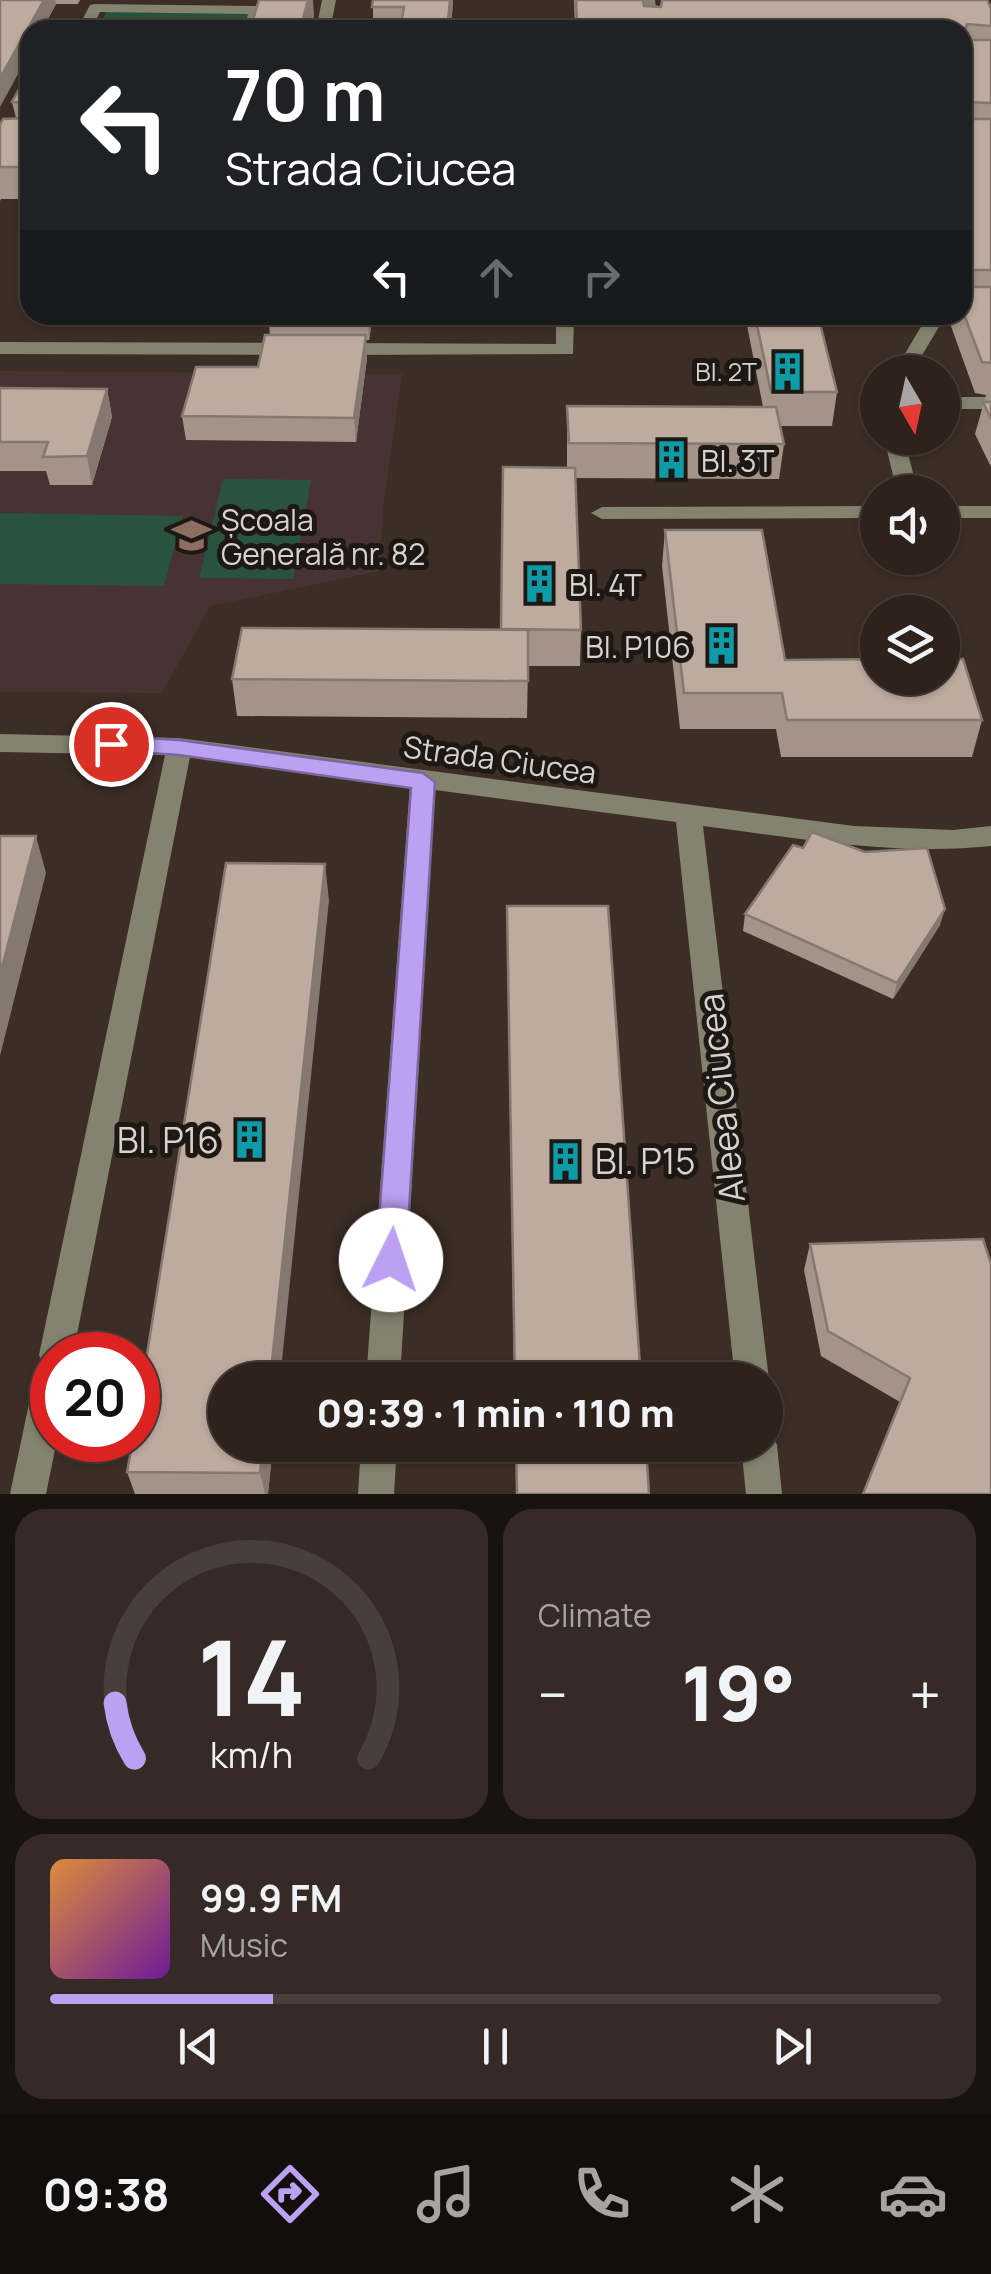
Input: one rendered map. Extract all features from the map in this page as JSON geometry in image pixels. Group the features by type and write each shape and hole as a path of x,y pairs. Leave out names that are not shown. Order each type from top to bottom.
{"street":[{"path":"89,20 95,8 256,10 253,20"},
{"path":"0,348 566,350 565,325"},
{"path":"913,355 932,325"},
{"path":"960,403 991,403"},
{"path":"602,514 860,512"},
{"path":"960,512 991,512"},
{"name":"Strada Ciucea","path":"0,743 179,748 900,840 991,836"},
{"path":"61,1332 179,748"},
{"path":"384,1362 423,782"},
{"name":"Aleea Ciucea","path":"689,816 750,1362"},
{"path":"28,1494 34,1462"},
{"path":"376,1494 378,1462"},
{"path":"761,1462 764,1494"}],"shaded area":[{"name":"Școala Generală nr. 82","path":"0,371 402,374 384,500 379,571 210,606 162,693 0,692"}],"green space":[{"path":"107,10 251,11 248,20 102,20"},
{"path":"223,479 311,480 293,579 199,578"},
{"path":"0,513 183,516 164,586 0,584"}],"building":[{"path":"0,0 44,0 33,20 20,20 20,43 0,78"},
{"path":"259,0 308,0 303,20 253,20"},
{"path":"373,0 450,0 448,20 402,20 404,7 372,7"},
{"path":"576,0 643,0 644,6 661,7 662,0 987,0 991,8 991,26 972,24 972,20 577,20"},
{"path":"972,40 991,40 991,103 972,102"},
{"path":"20,118 20,167 0,167 3,119"},
{"path":"972,119 991,119 991,270 972,270"},
{"path":"972,287 991,287 991,363 982,362 968,325 972,325"},
{"path":"757,325 820,325 837,392 771,392"},
{"path":"265,335 366,335 354,418 182,416 196,367 258,367"},
{"path":"0,388 107,389 87,456 43,457 48,442 0,442"},
{"path":"983,402 991,402 991,419"},
{"path":"567,406 776,407 784,444 569,443"},
{"path":"503,467 575,468 581,630 501,629"},
{"path":"665,530 762,530 785,660 860,659 860,695 960,695 963,659 982,720 787,720 782,693 684,693"},
{"path":"242,628 528,630 528,681 232,679"},
{"path":"812,832 865,852 927,848 945,909 897,983 745,914 793,845 803,848"},
{"path":"0,836 36,836 0,975"},
{"name":"Bl. P16","path":"226,863 325,864 272,1362 208,1362 208,1462 261,1462 260,1473 127,1472 129,1462 160,1462 160,1332 151,1332"},
{"name":"Bl. P15","path":"507,906 608,906 640,1362 515,1362"},
{"path":"983,1239 991,1264 991,1494 863,1494 910,1378 828,1331 810,1244"},
{"path":"516,1462 647,1462 649,1494 517,1494"}],"place":[{"name":"Bl. 2T","path":"787,371"},
{"name":"Bl. 3T","path":"671,460"},
{"name":"Școala Generală nr. 82","path":"191,536"},
{"name":"Bl. 4T","path":"539,584"},
{"name":"Bl. P106","path":"721,646"},
{"name":"Bl. P16","path":"249,1140"},
{"name":"Bl. P15","path":"565,1161"}],"route":[{"path":"111,744 179,748 423,782 391,1260"}]}
